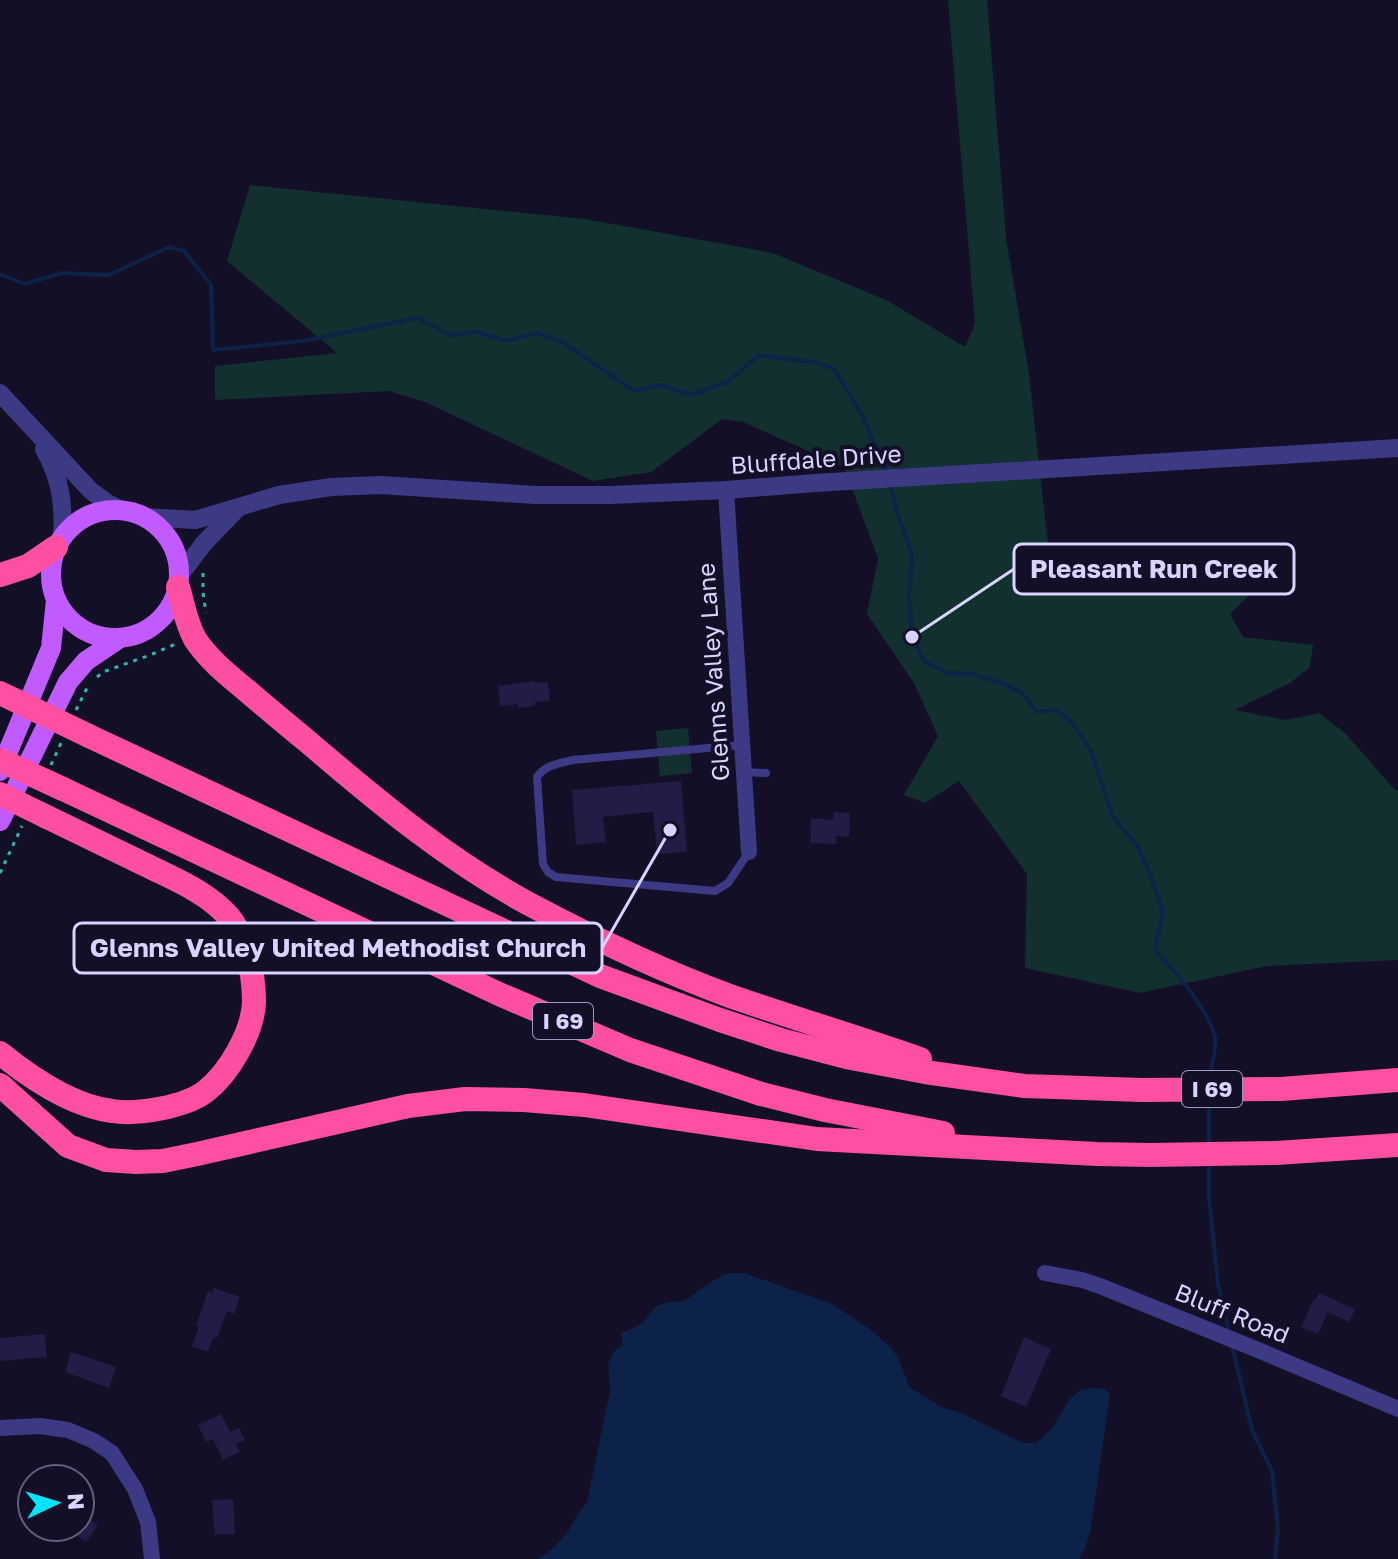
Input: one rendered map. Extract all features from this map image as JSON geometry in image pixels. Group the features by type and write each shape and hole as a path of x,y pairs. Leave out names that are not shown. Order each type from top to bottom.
{"highway":[{"path":"0,575 28,566 59,542"},
{"path":"178,582 193,636 229,675 386,808 529,904 591,936 729,995 983,1080"},
{"name":"I 69","path":"0,693 600,976 769,1036 846,1057 1024,1086 1142,1090 1281,1089 1398,1080"},
{"name":"I 69","path":"0,760 499,994 630,1050 761,1094 970,1138 1097,1154 1276,1153 1398,1145"},
{"path":"0,794 208,897 230,917 243,943 253,973 254,1005 244,1040 227,1070 204,1093 143,1112 81,1105 0,1053"},
{"path":"0,1085 68,1146 106,1160 136,1162 163,1161 408,1106 465,1099 584,1105 817,1139 1097,1154"}],"main road":[{"path":"105,510 122,510 145,517 159,527 170,541 177,558 178,582 170,606 157,622 140,633 120,638 101,637 82,629 67,617 56,600 51,583 51,565 59,542 88,515 105,510"},
{"path":"0,771 51,648 56,600"},
{"path":"0,821 68,682 86,661 120,638"}],"street":[{"path":"0,393 91,491 122,510"},
{"path":"36,432 59,482 62,501 59,542"},
{"name":"Bluffdale Drive","path":"145,517 195,520 279,495 331,487 434,487 550,495 610,495 1398,448"},
{"name":"Glenns Valley Lane","path":"726,490 749,852"},
{"path":"178,582 205,542 240,506"},
{"name":"Bluff Road","path":"1045,1273 1082,1280 1398,1409"},
{"path":"0,1428 40,1426 68,1430 112,1453 135,1489 148,1522 152,1559"}],"lane":[{"path":"742,745 573,760 547,768 537,777 543,864 556,877 715,891 728,883 749,852"},
{"path":"744,772 766,773"}],"path":[{"path":"203,569 207,618"}],"green space":[{"path":"948,0 987,0 1006,238 1029,374 1048,544 1238,573 1257,588 1230,614 1243,637 1313,645 1310,667 1290,683 1235,710 1285,720 1319,713 1345,733 1398,791 1398,960 1267,966 1140,993 1025,968 1027,874 959,781 925,803 904,795 938,736 914,683 867,614 878,558 844,467 743,422 722,419 651,472 593,481 425,402 389,391 215,400 215,366 337,353 227,261 250,185 585,219 773,253 888,301 965,347 975,324"},
{"path":"688,728 692,773 660,776 656,731"}],"water":[{"path":"728,1273 744,1273 830,1303 888,1345 898,1357 910,1388 944,1408 959,1412 1023,1443 1036,1443 1053,1427 1069,1400 1079,1391 1105,1389 1110,1394 1091,1528 1079,1559 538,1559 561,1540 587,1502 610,1391 608,1363 614,1351 623,1345 621,1333 643,1322 656,1306 684,1301"}],"building":[{"path":"548,682 550,701 518,708 518,704 500,706 498,686"},
{"path":"681,781 687,852 657,854 653,812 603,817 606,842 576,845 572,790"},
{"path":"834,812 850,813 849,837 836,836 836,844 810,843 811,818 833,820"},
{"path":"214,1288 240,1297 234,1314 227,1311 208,1352 192,1346 208,1291 212,1293"},
{"path":"1319,1293 1355,1309 1349,1322 1328,1312 1318,1334 1301,1327"},
{"path":"45,1334 47,1357 0,1361 0,1338"},
{"path":"1024,1337 1051,1349 1026,1407 1001,1396"},
{"path":"71,1352 116,1367 109,1388 65,1372"},
{"path":"221,1414 230,1432 239,1428 245,1440 236,1444 240,1452 223,1460 213,1439 206,1442 198,1425"},
{"path":"233,1499 235,1534 215,1535 212,1500"}],"waterway":[{"path":"0,274 25,284 61,273 109,275 169,247 184,251 211,285 213,350 303,341 417,318 451,335 478,332 506,341 538,333 562,342 634,391 661,385 691,395 727,382 759,355 819,363 834,369 862,415 888,475"},
{"path":"890,483 912,555 909,596 912,637 925,662 947,673 971,674 1002,683 1022,693 1037,712 1057,710 1070,720 1091,751 1113,817 1137,845 1163,912 1155,950 1190,991 1212,1027 1215,1043 1209,1082"},
{"path":"1209,1099 1209,1146"},
{"path":"1209,1163 1209,1198 1218,1284 1229,1332"},
{"path":"1232,1345 1252,1430 1272,1471 1278,1528 1275,1559"}],"place":[{"name":"Pleasant Run Creek","path":"912,637"},
{"name":"Glenns Valley United Methodist Church","path":"670,830"}]}
